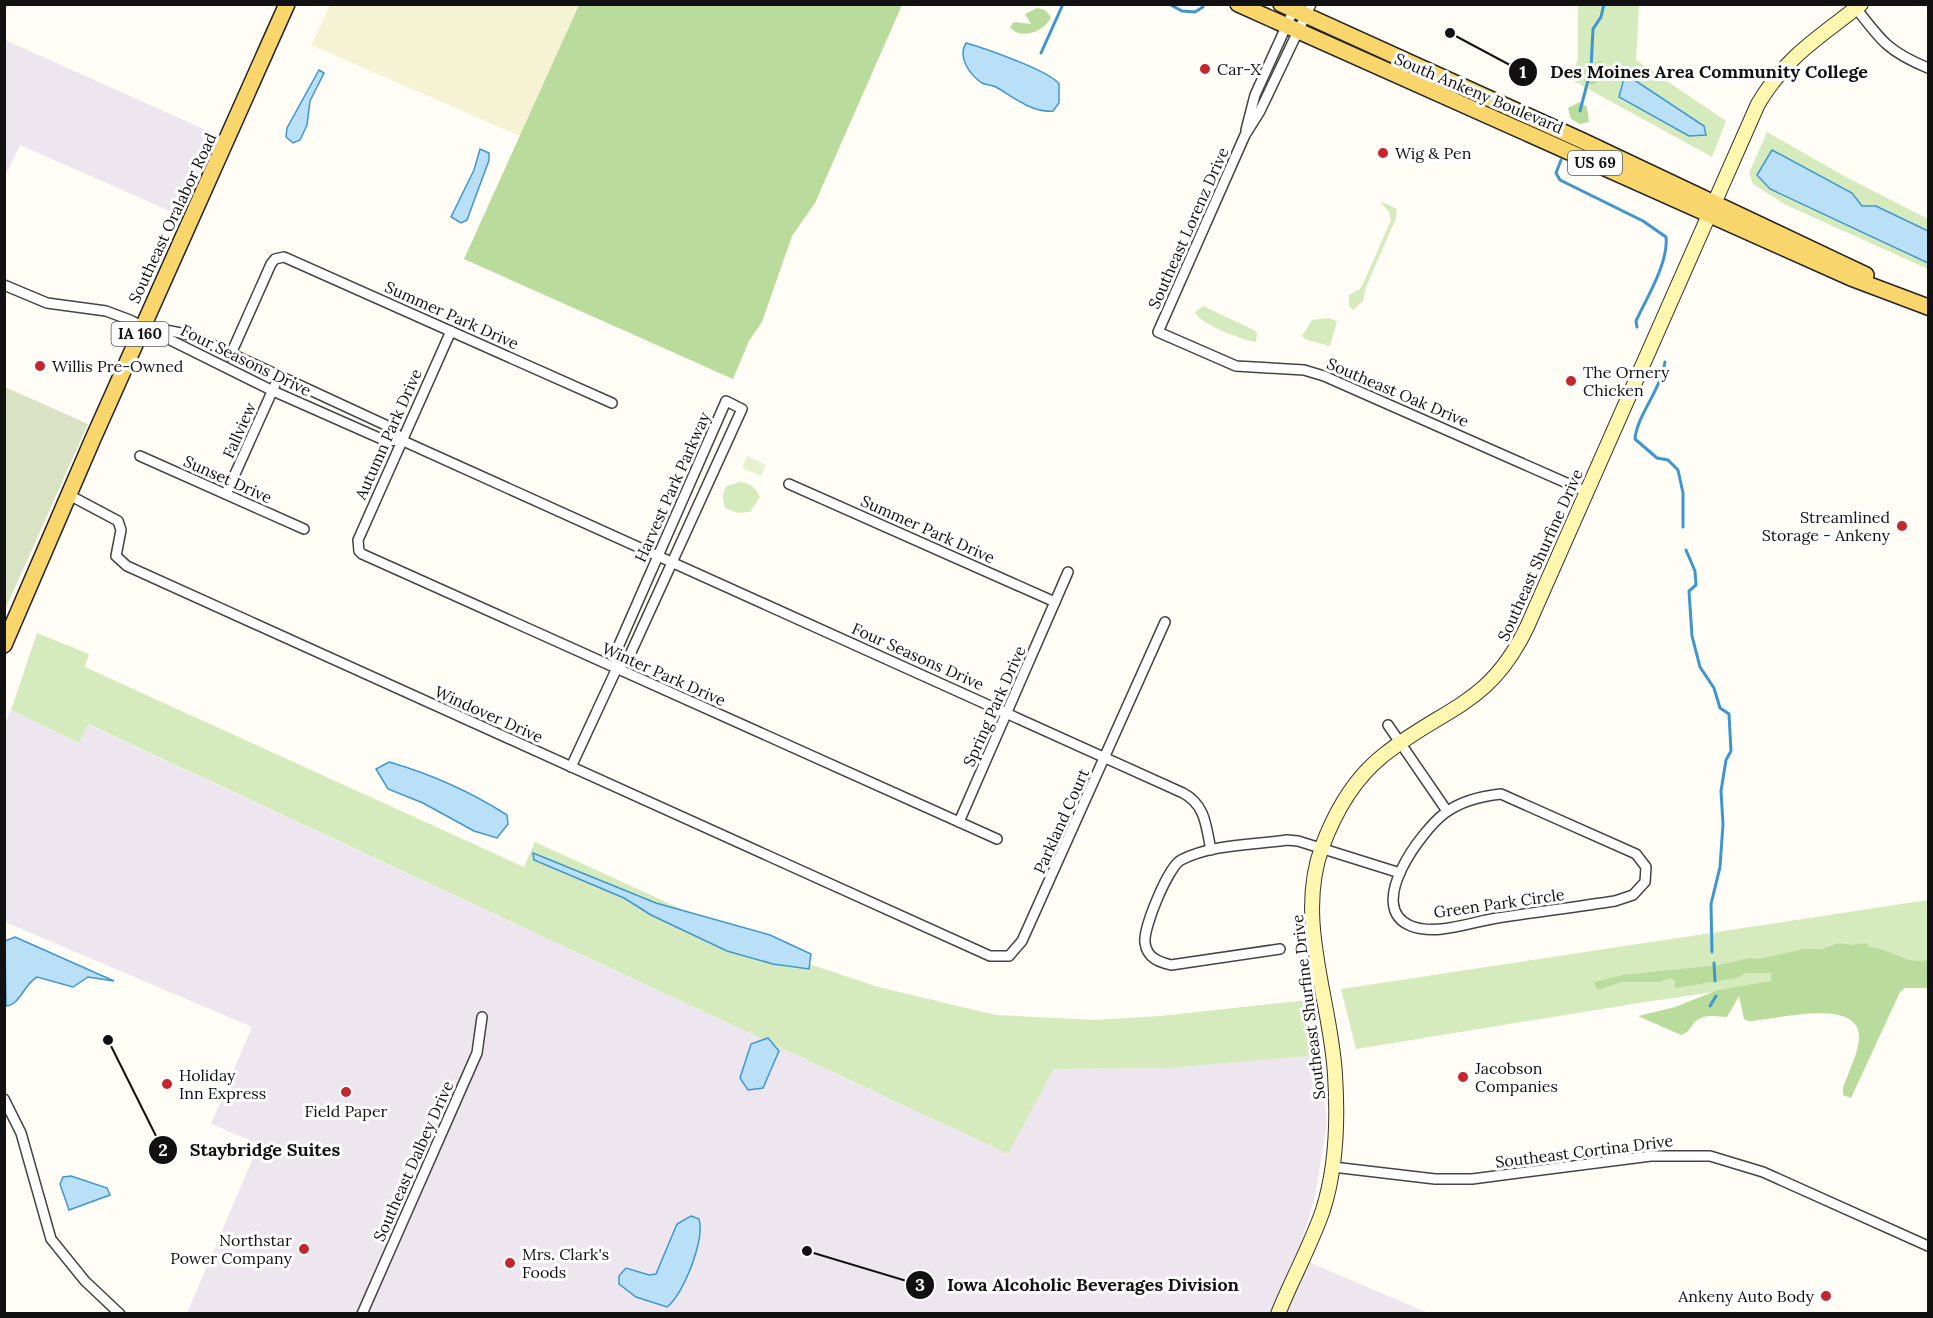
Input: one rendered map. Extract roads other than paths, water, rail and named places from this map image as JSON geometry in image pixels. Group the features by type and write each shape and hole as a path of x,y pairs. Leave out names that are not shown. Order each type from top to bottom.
{"main road":[{"name":"Southeast Oralabor Road","path":"4,645 287,4"},
{"name":"South Ankeny Boulevard","path":"1238,4 1291,29 1710,208"},
{"name":"South Ankeny Boulevard","path":"1298,8 1851,278 1929,307"}],"street":[{"path":"1859,6 1882,42 1900,57 1929,68"},
{"name":"Southeast Shurfine Drive","path":"1278,1314 1322,1211 1333,1167 1336,1143 1335,1073 1312,916 1314,878 1321,849 1348,795 1377,761 1401,742 1469,702 1484,690 1509,661 1527,627 1710,208 1758,104 1771,82 1807,44 1859,6"},
{"name":"Southeast Lorenz Drive","path":"1158,332 1245,135 1255,95 1291,29 1298,8"},
{"name":"Summer Park Drive","path":"230,356 271,264 279,257 288,258 612,403"},
{"path":"4,285 47,303 106,311 143,326"},
{"name":"Four Seasons Drive","path":"143,326 191,335 230,356 392,428 401,441"},
{"name":"Four Seasons Drive","path":"143,326 273,391 387,441 401,441 1009,713 1190,797 1204,815 1211,850"},
{"name":"Autumn Park Drive","path":"359,551 358,540 452,331"},
{"name":"Southeast Oak Drive","path":"1158,332 1236,366 1304,370 1324,376 1587,492"},
{"name":"Fallview","path":"226,494 279,378"},
{"name":"Harvest Park Parkway","path":"571,767 616,670 628,659 742,409 726,401 615,654 616,670"},
{"name":"Sunset Drive","path":"140,456 304,529"},
{"name":"Summer Park Drive","path":"789,484 1055,602"},
{"name":"Windover Drive","path":"70,496 118,522 121,530 116,556 127,567 936,932"},
{"name":"Winter Park Drive","path":"359,551 375,562 997,839"},
{"name":"Spring Park Drive","path":"959,822 1009,713 1068,572"},
{"name":"Parkland Court","path":"936,932 990,957 1009,956 1017,950 1106,758 1165,622"},
{"path":"1280,949 1171,965 1157,962 1149,954 1144,943 1146,930 1169,871 1178,861 1211,850 1287,840 1400,873 1418,840 1447,811 1388,725"},
{"name":"Green Park Circle","path":"1400,873 1392,895 1396,910 1404,922 1414,927 1430,928 1615,901 1633,895 1645,882 1646,867 1636,854 1501,794 1484,796 1447,811"},
{"name":"Southeast Dalbey Drive","path":"362,1314 477,1053 482,1017"},
{"path":"4,1099 21,1132 51,1239 85,1281 120,1314"},
{"name":"Southeast Cortina Drive","path":"1333,1167 1436,1179 1463,1179 1527,1174 1651,1156 1710,1156 1763,1172 1929,1246"}],"water":[{"path":"966,43 1016,60 1053,79 1059,84 1059,103 1053,111 1038,110 1023,104 996,87 982,83 973,75 964,60"},
{"path":"319,70 324,73 310,101 307,125 300,140 293,143 286,137 287,128"},
{"path":"1624,78 1633,79 1704,126 1706,135 1689,136 1619,97"},
{"path":"480,149 489,153 489,160 467,220 461,223 451,217 474,170"},
{"path":"1772,150 1852,193 1862,206 1876,206 1928,231 1928,263 1770,189 1757,175"},
{"path":"389,762 450,784 479,799 507,815 508,824 497,838 474,831 423,803 388,789 376,769"},
{"path":"533,853 656,903 770,935 811,954 809,969 773,964 727,951 651,915 624,898 534,860"},
{"path":"15,937 114,981 88,977 73,987 37,977 15,1002 6,1006 5,941"},
{"path":"768,1038 779,1051 763,1088 748,1090 740,1078 751,1044"},
{"path":"71,1176 107,1188 110,1195 69,1210 60,1184 63,1177"},
{"path":"691,1216 699,1219 699,1239 696,1252 680,1291 667,1307 636,1297 619,1284 619,1276 626,1268 649,1275 656,1274 677,1224"}],"waterway":[{"path":"1041,53 1063,4"},
{"path":"1169,4 1182,11 1195,12 1203,7"},
{"path":"1580,111 1591,69 1593,29 1601,17 1604,4"},
{"path":"1561,160 1556,173 1560,180 1643,221 1666,237 1664,258 1636,321 1637,327"},
{"path":"1665,362 1640,421 1635,439 1657,458 1668,460 1678,470 1683,493 1683,527"},
{"path":"1686,550 1695,571 1696,585 1689,591 1692,636 1700,667 1714,688 1720,708 1729,714 1731,751 1726,760 1721,791 1723,824 1720,867 1711,904 1712,952"},
{"path":"1714,963 1715,981"},
{"path":"1710,1006 1716,996"}],"place":[{"name":"Des Moines Area Community College","path":"1450,33"},
{"name":"Car-X","path":"1205,69"},
{"name":"Wig & Pen","path":"1383,153"},
{"name":"Willis Pre-Owned","path":"40,366"},
{"name":"The Ornery Chicken","path":"1571,381"},
{"name":"Streamlined Storage - Ankeny","path":"1902,526"},
{"name":"Staybridge Suites","path":"108,1040"},
{"name":"Jacobson Companies","path":"1463,1077"},
{"name":"Holiday Inn Express","path":"167,1084"},
{"name":"Field Paper","path":"346,1092"},
{"name":"Northstar Power Company","path":"304,1249"},
{"name":"Iowa Alcoholic Beverages Division","path":"807,1251"},
{"name":"Mrs. Clark's Foods","path":"510,1263"},
{"name":"Ankeny Auto Body","path":"1826,1296"}]}
